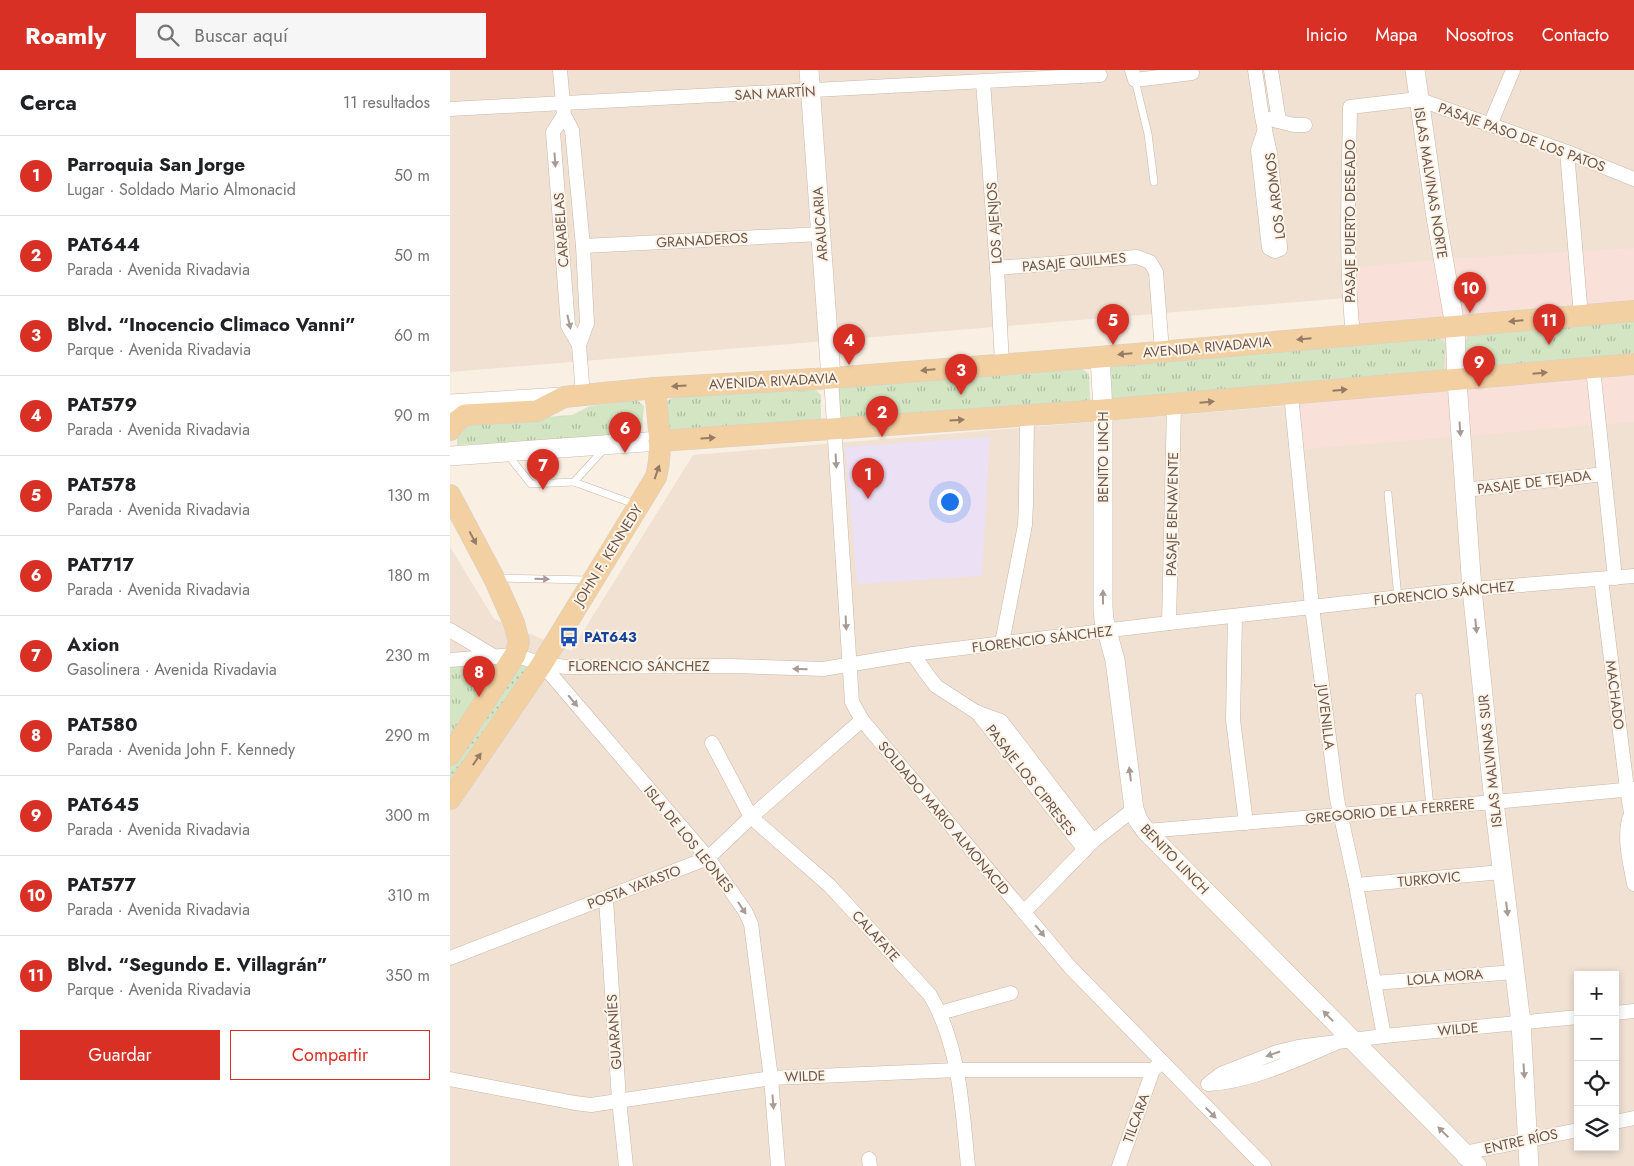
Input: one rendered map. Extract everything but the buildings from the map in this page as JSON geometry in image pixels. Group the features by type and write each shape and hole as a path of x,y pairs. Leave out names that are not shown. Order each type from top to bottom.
{"main road":[{"name":"AVENIDA RIVADAVIA","path":"574,396 655,388 831,378 1100,357 1634,311"},
{"path":"660,441 1174,405 1634,364"},
{"name":"JOHN F. KENNEDY","path":"450,799 542,664 656,478 660,464 660,441 655,388"},
{"path":"450,430 455,423 457,409 537,411 574,396"},
{"path":"450,495 494,578 514,623 510,651 450,755"}],"street":[{"name":"CARABELAS","path":"560,70 563,109 572,130 583,246 587,323 579,345 574,396"},
{"name":"ARAUCARIA","path":"809,70 831,378"},
{"name":"LOS AROMOS","path":"1255,70 1263,123 1270,153 1280,246 1280,250 1276,251 1269,248 1258,150 1263,123"},
{"path":"1271,70 1279,121"},
{"name":"ISLAS MALVINAS NORTE","path":"1415,70 1418,99 1455,326 1456,354"},
{"path":"1490,125 1513,70"},
{"path":"1134,75 1192,73"},
{"name":"SAN MARTÍN","path":"450,109 563,109 811,91 1100,75"},
{"name":"LOS AJENJOS","path":"983,82 1002,364"},
{"name":"PASAJE PASO DE LOS PATOS","path":"1350,107 1418,99 1567,152 1634,179"},
{"name":"PASAJE PUERTO DESEADO","path":"1350,107 1347,242 1353,335"},
{"name":"CARABELAS","path":"563,109 553,132 568,326 579,345"},
{"path":"1263,123 1279,121 1294,125 1305,125"},
{"path":"1567,152 1581,316"},
{"name":"GRANADEROS","path":"583,246 821,234"},
{"name":"PASAJE QUILMES","path":"997,268 1137,257 1150,262 1156,272 1162,351"},
{"name":"ISLAS MALVINAS SUR","path":"1456,354 1472,589 1494,802 1521,1023 1529,1166"},
{"name":"BENITO LINCH","path":"1100,357 1103,410 1103,608 1115,660 1134,808 1138,820 1146,831 1345,1041 1469,1162"},
{"path":"1593,368 1615,578"},
{"name":"SOLDADO MARIO ALMONACID","path":"831,378 848,666 852,702 862,720 1070,967 1157,1066 1190,1092 1264,1166"},
{"name":"JUVENILLA","path":"1291,394 1312,607 1337,799 1356,885 1384,1036"},
{"name":"PASAJE BENAVENTE","path":"1169,623 1174,405"},
{"path":"1002,643 1025,525 1027,416"},
{"path":"450,456 660,441"},
{"name":"PASAJE DE TEJADA","path":"1465,490 1604,474"},
{"name":"FLORENCIO SÁNCHEZ","path":"450,660 510,651 542,664 566,667 732,666 823,669 913,654 1169,623 1472,589 1634,576"},
{"name":"MACHADO","path":"1601,579 1631,789 1631,811 1634,830"},
{"path":"1235,616 1233,720 1246,823"},
{"path":"450,630 510,651"},
{"name":"PASAJE LOS CIPRESES","path":"913,654 936,686 976,712 1089,845"},
{"name":"ISLA DE LOS LEONES","path":"542,664 708,858 745,911 751,924 771,1078 778,1166"},
{"name":"POSTA YATASTO","path":"450,958 708,858 751,817 862,720"},
{"name":"CALAFATE","path":"712,743 751,817 830,886 930,996 940,1013 957,1070 968,1166"},
{"name":"GREGORIO DE LA FERRERE","path":"1146,831 1631,789"},
{"path":"1024,912 1089,845 1134,808"},
{"name":"MACHADO","path":"1631,811 1626,831 1628,856 1634,884"},
{"name":"TURKOVIC","path":"1356,885 1502,872"},
{"name":"GUARANÍES","path":"606,899 619,1100 626,1166"},
{"name":"LOLA MORA","path":"1374,983 1515,972"},
{"path":"940,1013 1011,993"},
{"path":"1619,1013 1634,1012"},
{"name":"WILDE","path":"1190,1092 1208,1084 1221,1074 1277,1052 1298,1047 1384,1036 1574,1017"},
{"name":"WILDE","path":"450,1079 592,1105 771,1078 957,1070 1157,1066"},
{"name":"TILCARA","path":"1119,1166 1157,1066"},
{"path":"1619,1121 1634,1118"},
{"name":"ENTRE RÍOS","path":"1469,1162 1528,1140 1574,1131"}],"lane":[{"path":"1134,75 1148,134 1154,182"},
{"path":"574,482 609,444"},
{"path":"505,452 531,484 574,482 639,505"},
{"path":"1388,494 1398,598"},
{"path":"494,578 592,580"},
{"path":"1419,697 1430,807"}],"shaded area":[{"path":"450,70 1634,70 1634,274 450,372"},
{"path":"1634,248 1634,422 1296,450 1291,394 1353,335 1348,268 1443,259"},
{"path":"1634,377 1634,1166 450,1166 450,547 494,619 571,651 693,455"},
{"path":"990,437 982,576 857,584 845,447"}],"green space":[{"path":"1634,319 1634,356 1469,370 1465,366 1465,341 1470,334"},
{"path":"1437,336 1446,343 1444,371 1115,401 1108,395 1108,365"},
{"path":"1080,367 1089,374 1090,401 856,419 838,418 833,407 839,385"},
{"path":"813,387 821,395 821,421 674,433 666,429 665,401 675,397"},
{"path":"637,400 644,406 642,428 596,437 457,445 457,434 468,423 572,415 590,406"},
{"path":"515,655 542,664 450,799 450,755"},
{"path":"502,661 450,741 450,666"}],"place":[{"name":"PAT577","path":"1470,313"},
{"name":"PAT578","path":"1113,345"},
{"name":"Blvd. “Segundo E. Villagrán”","path":"1549,345"},
{"name":"PAT579","path":"849,365"},
{"name":"PAT645","path":"1479,387"},
{"name":"Blvd. “Inocencio Climaco Vanni”","path":"961,395"},
{"name":"PAT644","path":"882,437"},
{"name":"PAT717","path":"625,453"},
{"name":"Axion","path":"543,490"},
{"name":"Parroquia San Jorge","path":"868,499"},
{"name":"PAT643","path":"569,637"},
{"name":"PAT580","path":"479,697"}]}
